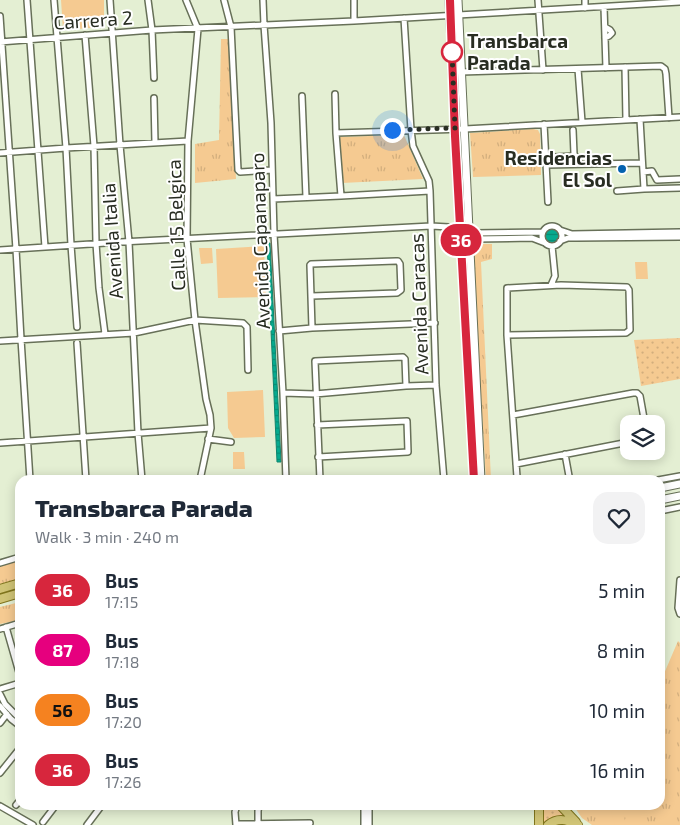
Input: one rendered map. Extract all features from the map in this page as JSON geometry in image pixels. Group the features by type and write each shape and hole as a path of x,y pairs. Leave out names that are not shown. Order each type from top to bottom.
{"main road":[{"path":"0,589 15,584"},
{"path":"0,599 15,594"},
{"path":"538,810 539,825"},
{"path":"564,810 578,825"},
{"path":"548,825 557,820 564,820 578,825"}],"street":[{"path":"27,0 45,247"},
{"path":"54,0 66,148 77,327"},
{"name":"Avenida Italia","path":"110,0 129,242 142,475"},
{"path":"148,0 152,30 154,78"},
{"name":"Calle 15 Belgica","path":"186,0 198,29 188,142 187,239 195,320 211,428 201,475"},
{"path":"224,0 231,27 238,170 240,172 272,170"},
{"name":"Avenida Capanaparo","path":"263,0 286,475"},
{"path":"354,0 354,21"},
{"path":"450,0 474,475"},
{"path":"458,0 481,475"},
{"path":"538,0 543,70"},
{"path":"585,0 585,8"},
{"name":"Carrera 2","path":"1,42 152,30 538,11 604,7 619,3 680,2"},
{"path":"604,7 606,68"},
{"path":"0,16 30,475"},
{"name":"Avenida Caracas","path":"404,18 413,146 429,181 430,191 436,385 444,475"},
{"path":"84,36 94,146 96,243 105,334"},
{"path":"461,72 661,66 665,69 666,74 669,118"},
{"path":"624,67 626,120"},
{"path":"578,69 582,122"},
{"path":"335,94 340,196"},
{"path":"302,96 306,197"},
{"path":"154,98 155,143"},
{"path":"336,133 465,129 680,117"},
{"path":"640,119 644,190"},
{"path":"544,124 548,202"},
{"path":"573,130 575,156 579,164"},
{"path":"0,153 188,142"},
{"path":"554,157 575,156"},
{"path":"547,165 642,163"},
{"path":"643,172 652,171 657,180 680,179"},
{"path":"617,191 680,188"},
{"path":"273,198 430,191"},
{"path":"0,250 96,243 431,226 448,227 476,239 532,238 552,246 568,238 680,237"},
{"path":"544,243 542,238 543,232 546,228 552,226 572,234 680,232"},
{"path":"560,230 562,236 560,241"},
{"path":"469,236 474,233 543,232"},
{"path":"552,246 555,276 561,285"},
{"path":"312,296 397,293 401,290 400,264 396,260 313,264 310,266 312,328"},
{"path":"550,285 555,276"},
{"path":"507,335 626,333 630,330 629,290 627,287 561,285 507,288 507,335 517,475"},
{"path":"0,340 134,333 195,320 245,324 247,327 248,370"},
{"path":"279,331 435,323"},
{"path":"77,344 86,475"},
{"path":"320,475 315,361 403,358 405,359 406,386"},
{"path":"283,393 315,394 436,385"},
{"path":"513,415 634,393 640,396 643,415"},
{"path":"317,425 406,421 408,452 318,457"},
{"path":"0,443 211,428"},
{"path":"208,439 231,442"},
{"path":"516,464 620,444"},
{"path":"565,454 569,475"},
{"path":"665,479 680,476"},
{"path":"665,487 680,484"},
{"path":"665,499 680,496"},
{"path":"665,510 680,506"},
{"path":"0,563 15,558"},
{"path":"680,580 678,608 680,614"},
{"path":"15,624 3,628 15,662"},
{"path":"0,689 15,684"},
{"path":"0,694 5,704 15,714"},
{"path":"0,706 15,721"},
{"path":"0,723 7,714"},
{"path":"0,774 15,754"},
{"path":"0,806 33,825"},
{"path":"43,822 52,810"},
{"path":"86,825 98,810"},
{"path":"235,810 236,824 310,823"},
{"path":"258,810 258,824"},
{"path":"364,810 364,825"},
{"path":"369,810 369,825"}],"green space":[{"path":"61,0 104,0 104,27 63,30"},
{"path":"221,39 230,39 236,179 195,183 195,144 219,140"},
{"path":"538,130 540,134 541,175 473,177 470,133"},
{"path":"404,135 423,179 342,183 338,137"},
{"path":"472,244 492,244 492,259 481,262 491,475 486,475"},
{"path":"264,246 266,297 218,298 216,249"},
{"path":"199,248 212,248 213,263 201,264"},
{"path":"635,262 647,262 648,279 636,279"},
{"path":"680,338 680,379 641,386 634,340"},
{"path":"263,390 265,437 234,438 228,428 227,392"},
{"path":"233,452 244,452 245,469 233,469"},
{"path":"15,562 15,580 0,584 0,566"},
{"path":"15,603 15,621 0,624 0,607"},
{"path":"678,641 680,643 680,825 592,825 582,818 576,810 665,810 665,671"},
{"path":"541,810 562,810 567,817 552,818 542,825"},
{"path":"622,810 626,825 615,825 611,811"}],"water":[{"path":"551,227 559,235 551,243 543,235"},
{"path":"267,243 270,243 281,462 277,462"}],"bus line":[{"name":"36","path":"450,0 455,136 474,475"}],"place":[{"name":"Transbarca Parada","path":"452,52"},
{"name":"Residencias El Sol","path":"622,169"}],"route":[{"path":"392,130 455,128 452,52"}]}
